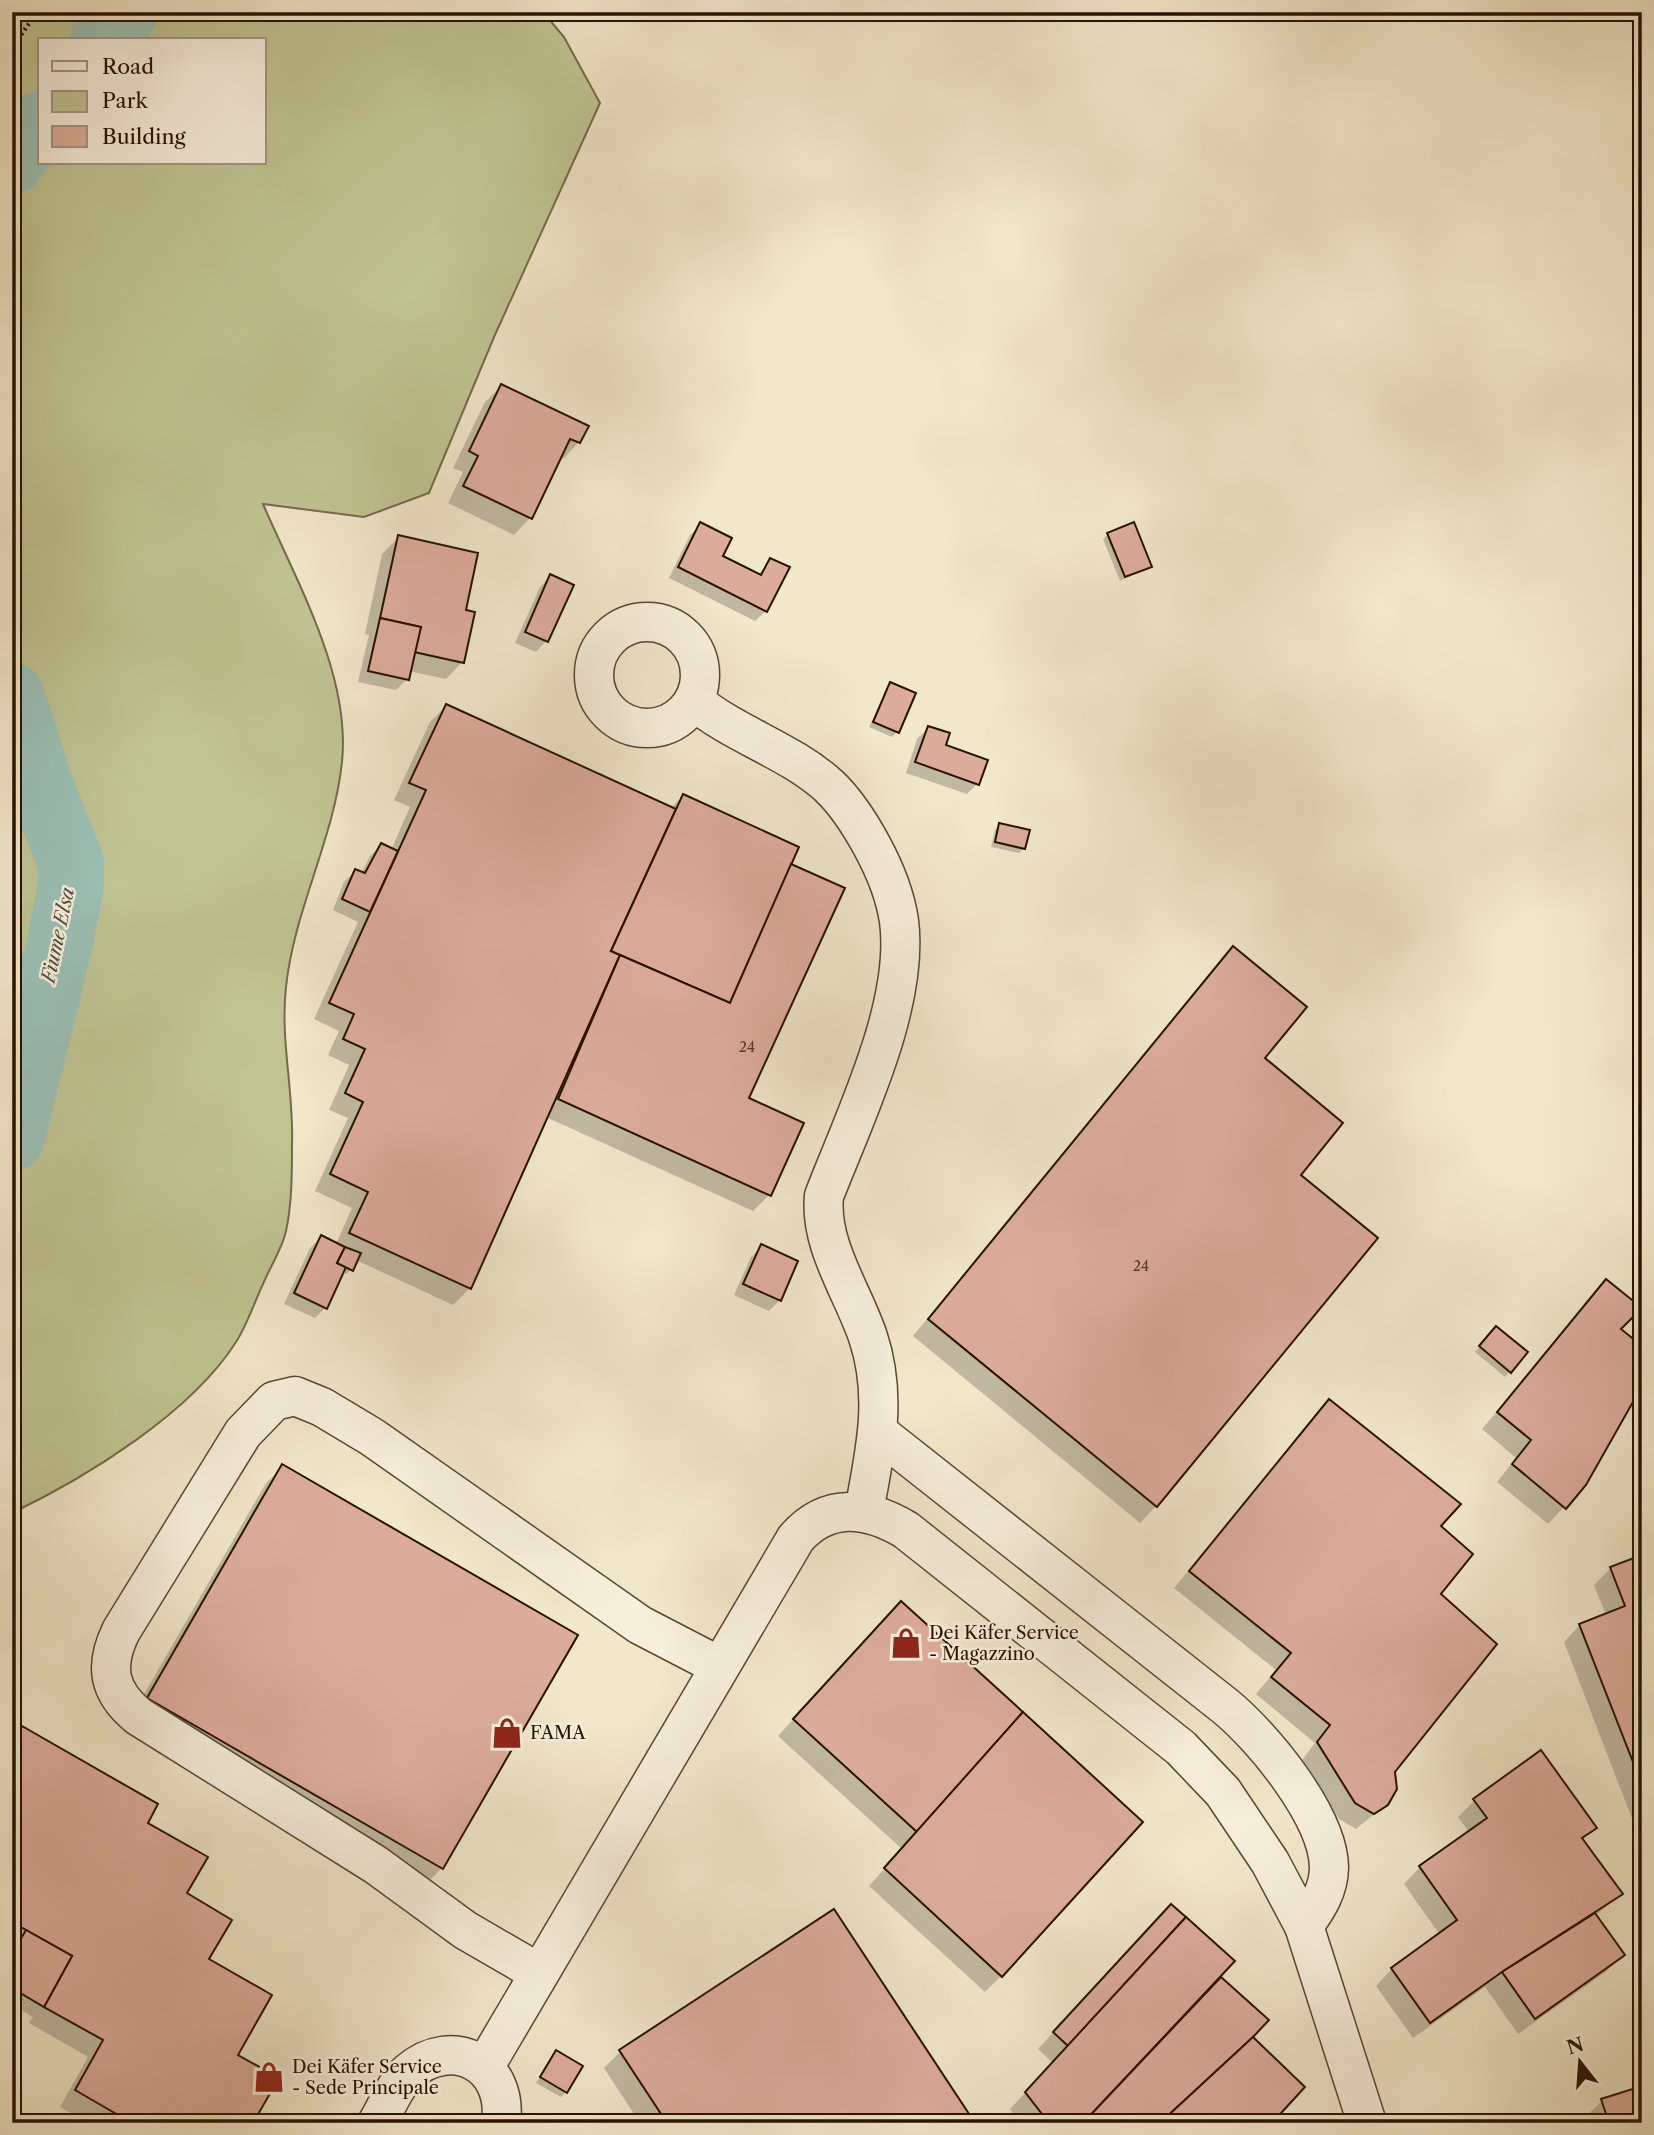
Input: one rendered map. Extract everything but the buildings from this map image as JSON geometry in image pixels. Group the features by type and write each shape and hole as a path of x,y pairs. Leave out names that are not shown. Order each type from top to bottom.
{"street":[{"path":"694,701 713,717 784,756 827,785 847,806 865,832 896,902 900,948 890,1012 876,1059 824,1196 823,1210 827,1235 874,1360 880,1407 879,1433 864,1511"},
{"path":"539,1973 465,1930 376,1865 138,1716 116,1694 111,1678 115,1645 121,1631 243,1433 274,1401 295,1396 322,1407 372,1437 640,1625 719,1666"},
{"path":"879,1433 1241,1719 1282,1767 1311,1813 1327,1853 1328,1875 1323,1896 1304,1926"},
{"path":"485,2066 796,1538 805,1527 829,1514 864,1511 876,1514 906,1530 1181,1748 1210,1776 1270,1861 1304,1926 1331,2003 1367,2123"},
{"path":"1032,1630 1069,1582"},
{"path":"377,2123 401,2081 416,2067 451,2057 485,2066 499,2087 501,2123"}],"path":[{"path":"12,48 37,12"}],"green space":[{"path":"28,12 543,12 564,37 600,103 494,337 429,493 364,517 263,504 305,597 330,662 343,729 338,791 297,930 286,987 285,1027 292,1124 291,1188 286,1231 279,1251 236,1342 193,1394 135,1441 104,1462 12,1513 12,33"}],"waterway":[{"name":"Fiume Elsa","path":"105,38 125,12"},
{"name":"Fiume Elsa","path":"12,161 38,127"},
{"name":"Fiume Elsa","path":"12,696 40,784 71,863 71,885 61,938 12,1138"}],"place":[{"name":"Dei Käfer Service - Magazzino","path":"906,1643"},
{"name":"FAMA","path":"507,1733"},
{"name":"Dei Käfer Service - Sede Principale","path":"269,2077"}]}
